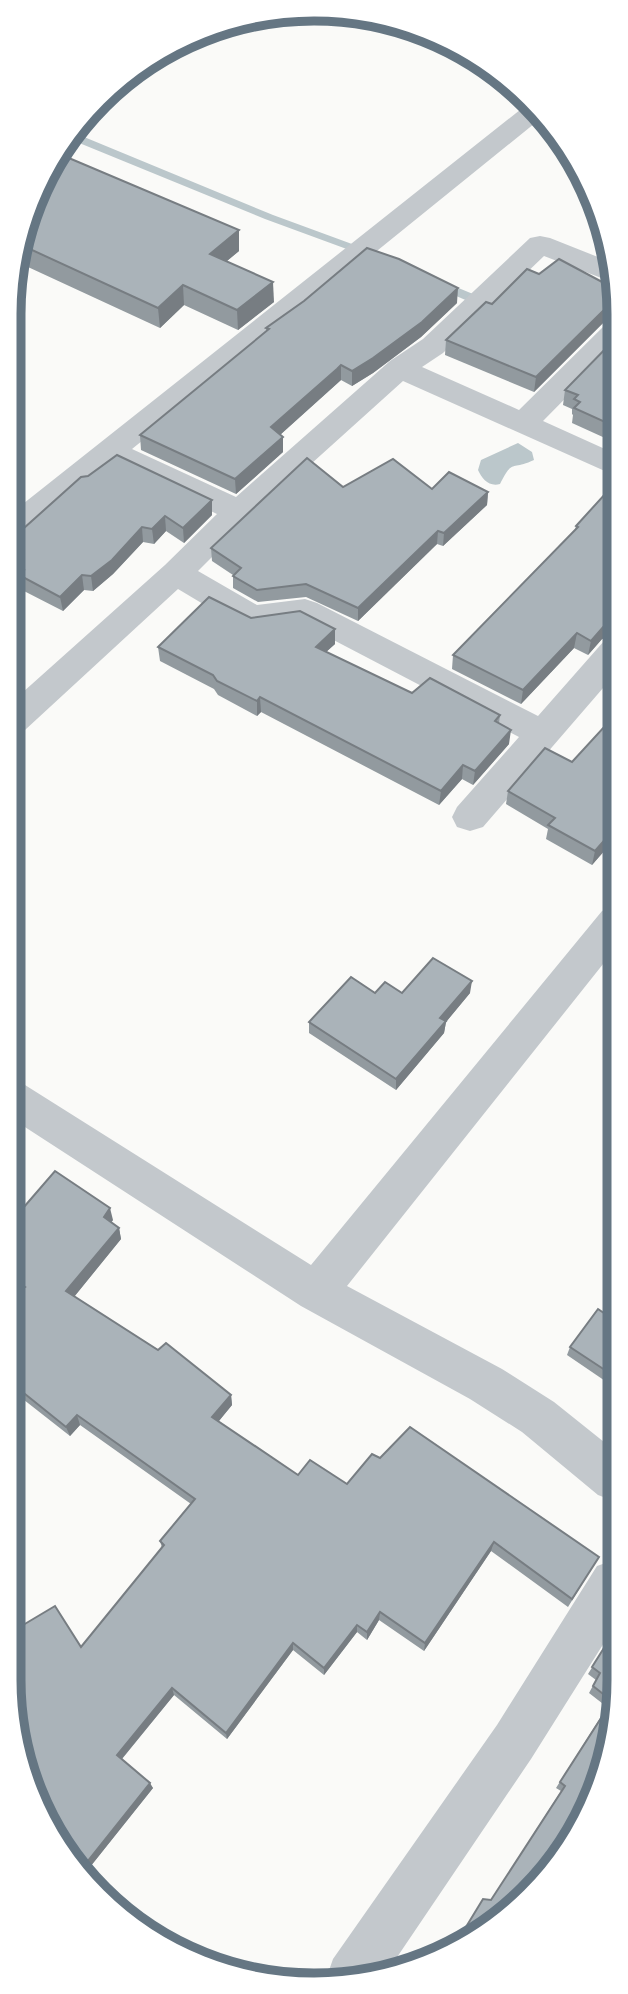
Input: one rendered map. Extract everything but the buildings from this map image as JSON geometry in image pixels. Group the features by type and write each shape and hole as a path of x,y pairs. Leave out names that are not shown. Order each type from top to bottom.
{"street":[{"path":"21,521 528,115"},
{"path":"21,714 176,573 239,511 400,368 433,346 540,244 603,269"},
{"path":"523,424 607,340"},
{"path":"400,368 607,462"},
{"path":"110,452 239,511"},
{"path":"176,573 252,618 306,611 541,733"},
{"path":"470,817 607,660"},
{"path":"316,1292 607,932"},
{"path":"21,1103 316,1292 486,1384 538,1418 607,1473"},
{"path":"358,1969 514,1742 607,1594"}],"shaded area":[{"path":"518,443 532,452 534,460 510,468 500,484 486,482 478,470 481,460"}],"waterway":[{"path":"80,139 269,217 367,253"},
{"path":"439,284 486,304"}]}
